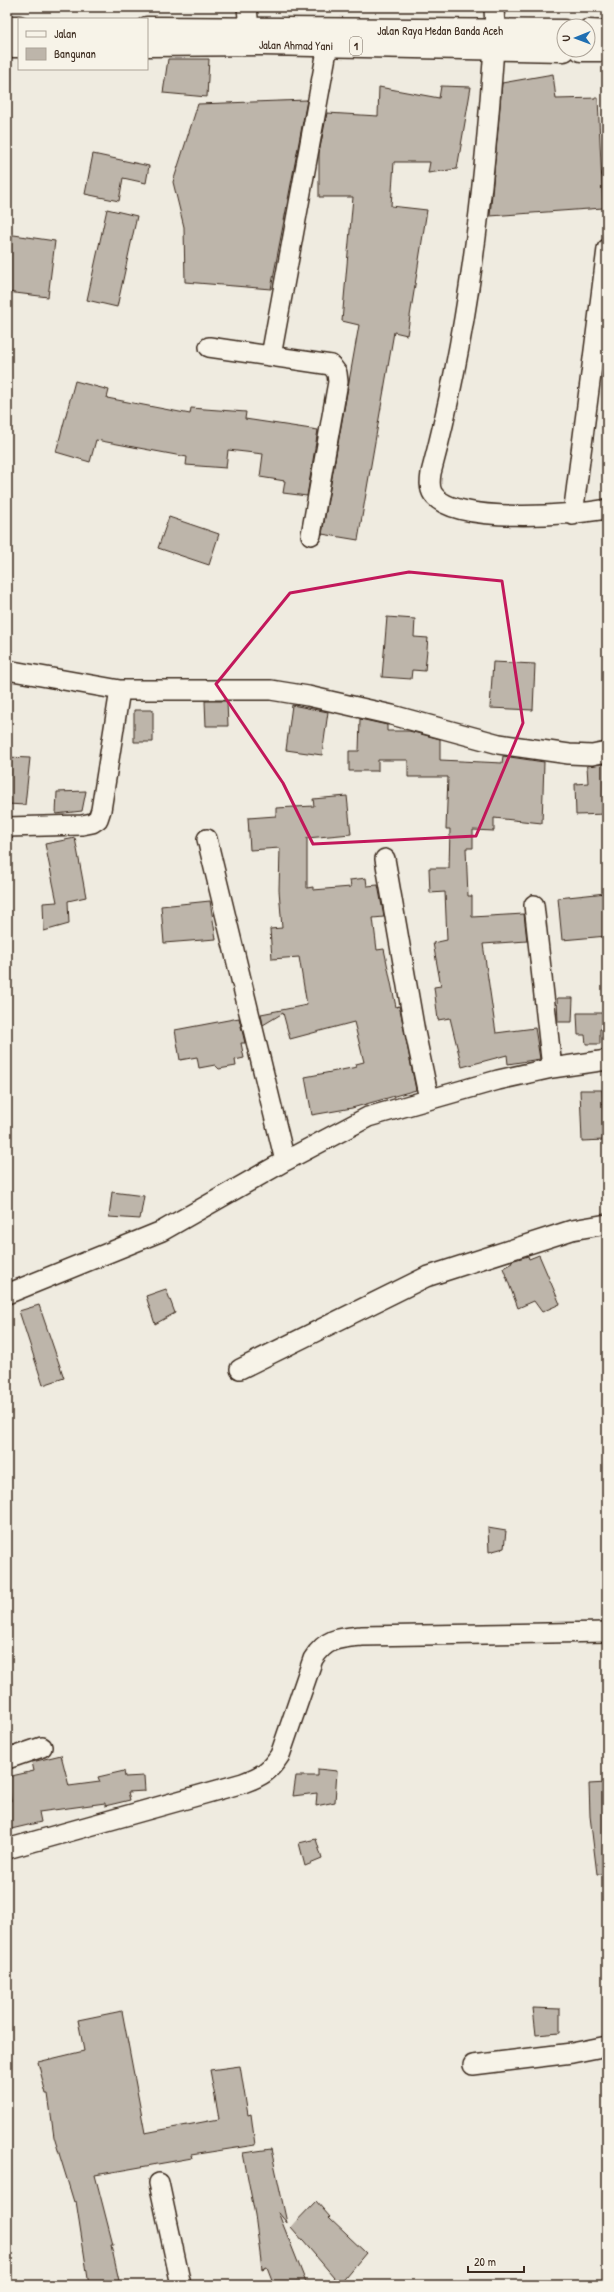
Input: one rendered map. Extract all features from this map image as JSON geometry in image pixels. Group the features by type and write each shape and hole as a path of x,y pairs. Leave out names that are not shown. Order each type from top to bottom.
{"main road":[{"path":"7,27 18,27"},
{"name":"Jalan Raya Medan Banda Aceh","path":"148,28 249,29 495,39 556,32"},
{"path":"596,31 607,32"},
{"name":"Jalan Ahmad Yani","path":"148,45 328,45 495,39 556,49"},
{"path":"7,46 18,46"},
{"path":"596,50 607,50"}],"street":[{"path":"247,7 249,29"},
{"path":"494,7 495,39 487,144 478,227 448,412 430,482 432,493 438,500 451,507 472,513 504,515 573,515 607,509"},
{"path":"271,356 328,45"},
{"path":"573,515 607,248"},
{"path":"209,347 331,365 337,373 338,382 312,535"},
{"path":"7,670 120,690 271,690 308,696 392,715 506,745 569,754 592,755 607,752"},
{"path":"7,827 82,825 92,823 98,819 104,801 120,690"},
{"path":"208,838 284,1161"},
{"path":"384,859 415,1032 429,1099"},
{"path":"534,905 552,1068"},
{"path":"7,1294 162,1231 284,1161 368,1116 498,1080 552,1068 607,1060"},
{"path":"240,1369 426,1277 557,1234 607,1224"},
{"path":"7,1849 236,1786 262,1776 272,1767 280,1755 313,1659 321,1648 333,1640 362,1636 607,1632"},
{"path":"7,1759 42,1747"},
{"path":"473,2065 572,2053 607,2046"},
{"path":"159,2183 181,2285"}],"highlighted area":[{"path":"409,572 502,581 523,723 476,836 313,844 283,783 216,684 290,593"}],"building":[{"path":"168,59 209,59 207,97 163,93"},
{"path":"553,74 556,99 598,98 603,208 490,216 502,83"},
{"path":"441,86 471,87 457,169 428,173 430,162 394,162 391,206 427,210 407,335 394,332 358,540 322,534 359,325 342,321 353,197 319,197 319,153 327,113 378,116 379,87 439,98"},
{"path":"307,100 271,289 185,282 184,227 173,182 198,104"},
{"path":"93,154 149,166 146,183 123,178 119,201 85,194"},
{"path":"107,209 137,216 117,307 87,300"},
{"path":"7,234 55,241 48,297 7,292"},
{"path":"75,381 109,390 107,398 190,414 191,408 246,412 245,419 318,430 307,496 283,493 285,481 260,477 263,454 228,450 226,468 186,465 187,457 96,440 90,462 56,452"},
{"path":"169,517 219,534 209,565 158,548"},
{"path":"387,617 415,619 414,637 428,638 425,671 412,670 411,679 382,677"},
{"path":"493,662 535,664 533,710 490,708"},
{"path":"205,701 227,701 228,726 206,726"},
{"path":"292,705 328,712 322,755 286,750"},
{"path":"134,710 153,710 153,742 134,742"},
{"path":"360,719 387,725 387,731 409,731 440,739 440,760 502,763 503,756 544,762 542,823 494,818 494,831 473,830 473,848 466,848 468,896 472,896 472,917 524,914 527,941 483,944 496,1033 535,1028 540,1059 508,1064 507,1055 462,1067 450,1018 438,1020 434,987 441,986 433,943 447,940 445,892 430,893 429,868 449,868 450,829 446,829 448,777 408,777 408,760 378,760 378,771 349,771 349,751 359,751"},
{"path":"7,757 30,758 25,805 7,804"},
{"path":"607,763 607,814 576,815 575,784 588,783 587,766"},
{"path":"86,791 82,811 56,814 57,792"},
{"path":"347,796 351,834 307,838 307,888 313,887 313,890 351,887 350,880 366,878 367,886 378,885 384,917 373,918 377,950 384,949 396,1007 399,1006 401,1014 416,1090 352,1108 312,1115 305,1077 357,1067 356,1064 364,1062 354,1022 290,1039 283,1013 263,1025 261,1014 307,1005 299,957 272,959 270,929 282,928 279,890 280,848 250,850 248,818 276,816 276,808 314,806 313,799"},
{"path":"75,838 86,897 68,901 69,924 44,931 43,903 57,902 45,844"},
{"path":"606,893 607,936 562,940 558,898"},
{"path":"210,901 216,939 164,943 161,906"},
{"path":"557,998 573,998 572,1022 558,1022"},
{"path":"577,1013 607,1013 607,1029 600,1029 600,1044 586,1044 585,1035 578,1035"},
{"path":"239,1018 245,1043 241,1043 244,1058 235,1060 236,1066 219,1069 215,1065 199,1068 197,1057 180,1060 175,1030"},
{"path":"580,1090 602,1090 604,1140 582,1141"},
{"path":"112,1192 144,1196 140,1219 109,1217"},
{"path":"539,1255 560,1304 542,1312 534,1301 518,1308 503,1268 512,1263 511,1261 528,1256 529,1259"},
{"path":"166,1289 175,1313 155,1324 146,1296"},
{"path":"39,1305 64,1378 43,1385 19,1311"},
{"path":"488,1528 506,1531 504,1548 489,1552"},
{"path":"61,1755 69,1786 100,1782 98,1777 124,1771 125,1777 144,1776 145,1791 128,1792 130,1800 105,1806 105,1803 39,1812 41,1822 7,1830 7,1802 11,1801 7,1777 34,1771 32,1762"},
{"path":"318,1769 337,1771 335,1802 316,1806 317,1793 293,1796 296,1776 318,1776"},
{"path":"607,1783 607,1874 597,1874 590,1816 589,1784"},
{"path":"316,1839 322,1859 305,1866 299,1843"},
{"path":"533,2008 560,2009 560,2033 536,2035"},
{"path":"122,2011 145,2133 219,2119 210,2070 240,2066 248,2115 251,2114 255,2145 191,2155 192,2158 95,2175 113,2245 111,2245 120,2285 89,2285 76,2201 74,2202 54,2137 48,2094 46,2094 38,2062 84,2051 78,2020"},
{"path":"271,2149 287,2223 278,2212 307,2285 274,2285 267,2267 262,2269 255,2215 243,2153"},
{"path":"316,2201 330,2217 329,2218 366,2253 340,2284 291,2227"}]}
